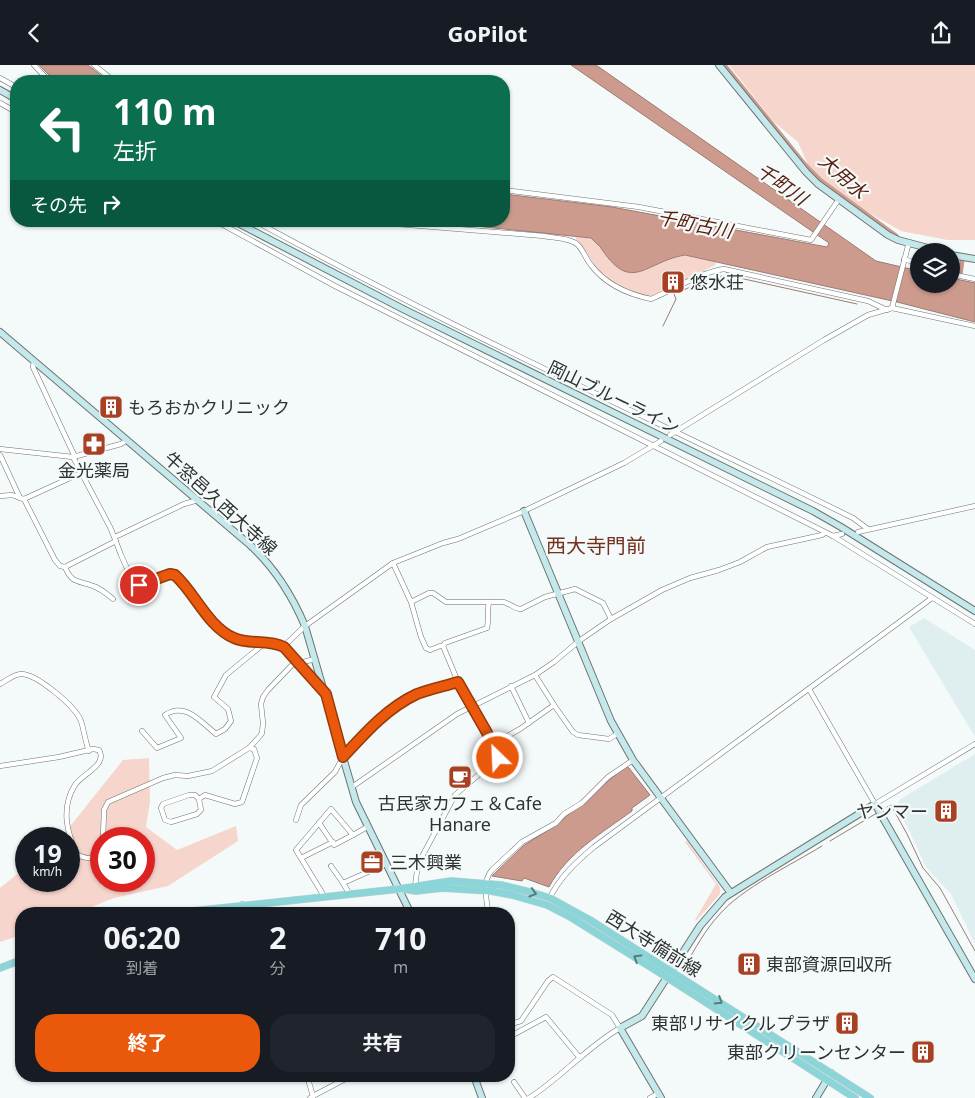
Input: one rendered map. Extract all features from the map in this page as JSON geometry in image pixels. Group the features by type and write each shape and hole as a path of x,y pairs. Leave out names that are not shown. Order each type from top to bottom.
{"main road":[{"path":"719,65 806,172 818,184 888,235 898,240 912,243"},
{"name":"岡山ブルーライン","path":"246,227 403,309 813,511 975,611"},
{"path":"960,256 975,259"},
{"name":"牛窓邑久西大寺線","path":"0,332 250,545 269,565 286,588 305,626 316,659 356,802 408,907"},
{"path":"524,511 617,734 632,760 730,892"},
{"path":"660,1096 620,1028 642,1016 703,921 730,892 875,804 975,979"},
{"name":"西大寺備前線","path":"225,907 399,889 415,885 451,881 486,887"},
{"name":"西大寺備前線","path":"399,889 416,891 502,885 548,901 598,925 855,1098"},
{"path":"0,969 15,963"},
{"name":"西大寺備前線","path":"669,974 870,1098"},
{"path":"816,1098 831,1073"},
{"path":"476,1082 482,1098"}],"street":[{"path":"34,65 43,75"},
{"path":"94,65 106,75"},
{"path":"510,191 639,207 811,240 839,199"},
{"path":"227,227 652,446 833,536 975,624"},
{"path":"265,227 341,271 484,342 853,518 868,529"},
{"path":"434,227 544,236 574,242 579,245 597,273 609,283 622,291 651,299 701,275 724,269 868,301 890,309 975,326"},
{"path":"670,435 860,319 890,309 909,242"},
{"path":"903,260 910,262"},
{"path":"960,276 975,279"},
{"path":"34,361 33,367 81,473 115,539 134,584 139,585 170,574 175,575 221,631 234,638 275,643 284,647 326,694"},
{"path":"0,449 74,457 121,444 128,440"},
{"path":"284,647 305,626 393,563 458,539 524,511 624,463 660,441"},
{"path":"0,455 55,560 60,566 65,567 184,504 198,500"},
{"path":"0,496 12,495 22,498 81,473"},
{"path":"858,531 975,507"},
{"path":"352,787 457,714 535,675 579,641 662,590 690,578 740,562 767,547 825,533"},
{"path":"833,536 842,533"},
{"path":"393,563 411,602 421,637 426,648 430,650 487,628 489,602"},
{"path":"65,567 69,576 78,582 93,586 113,599"},
{"path":"411,602 429,593 434,593 446,602 503,602 521,609 545,597 575,589 603,603 612,619"},
{"path":"548,901 562,878 580,858 932,597"},
{"path":"142,731 157,748 181,738 165,715 171,711 189,711 216,734 225,729 231,721 228,709 214,697 226,675 266,642"},
{"path":"415,885 418,864 455,795 498,758 493,744 458,682 443,646"},
{"path":"104,827 104,809 108,803 163,778 212,771 249,748 262,733 261,704 263,697 292,665 316,659"},
{"path":"0,684 15,675 21,674 39,681 52,690 72,707 81,720 84,738 89,751"},
{"path":"535,675 573,732 578,735 609,739 617,734"},
{"path":"296,820 301,805 335,772 343,757 375,723 400,704 418,694 458,682"},
{"path":"511,686 529,723"},
{"path":"809,689 875,804 975,745"},
{"path":"493,744 529,723 554,705"},
{"path":"199,799 205,795 235,805 242,802 257,758 254,749 249,748"},
{"path":"0,766 89,751 99,750 101,752 101,759 92,770 79,780 73,790 66,812 70,838 78,855 90,859"},
{"path":"487,907 487,875 522,842 556,823 564,814 582,803 608,777 632,760"},
{"path":"192,795 199,799 201,810 197,814 169,823 165,820 161,808 164,803 192,795"},
{"path":"324,896 296,850 331,809 353,835"},
{"path":"319,823 334,845 367,827"},
{"path":"301,858 333,841"},
{"path":"343,883 386,864"},
{"path":"331,866 349,893"},
{"path":"515,1023 521,1021 548,981 553,977 612,1015 620,1028 605,1036 562,1074 529,1098"},
{"path":"515,1034 546,1017 580,1058"},
{"path":"308,1082 312,1097 340,1082"},
{"path":"514,1082 525,1098"},
{"path":"650,1098 660,1096"}],"shaded area":[{"path":"729,65 975,65 975,240 947,240 901,231 864,210 823,180 808,165 798,142 773,121"},
{"path":"576,237 591,238 599,245 610,261 629,272 647,269 669,258 685,255 716,262 715,265 675,287 652,296 646,296 624,288 604,275 583,247 576,241"},
{"path":"924,618 975,650 975,737 909,627"},
{"path":"975,754 975,944 951,894 926,867 897,809 899,800"},
{"path":"149,758 150,802 146,827 90,827 90,892 141,892 114,898 92,907 15,907 15,937 0,942 0,888 15,876 15,892 80,892 80,827 70,827 123,760"},
{"path":"236,826 238,841 168,886 155,889 155,834 177,850"},
{"path":"687,841 720,887 720,894 696,921 716,884 685,842"}],"water":[{"path":"39,65 88,65 100,75 49,75"},
{"name":"千町古川","path":"571,65 596,65 876,261 910,269 910,293 960,293 960,280 975,283 975,322 897,302 685,255 639,272 629,272 620,269 591,238 485,227 510,227 510,195 612,207 827,247 829,243"},
{"path":"626,766 650,795 575,854 565,864 549,887 524,878 522,881 492,876 523,846 556,825"}],"waterway":[{"name":"大用水","path":"724,65 805,165 821,181 896,236"},
{"path":"960,275 962,261"},
{"path":"663,326 676,299 674,294 707,280 726,275 727,272"},
{"path":"726,275 857,304"},
{"path":"887,807 891,805 923,868 940,888 975,951"},
{"path":"830,841 877,813"},
{"path":"685,966 709,927 729,905 768,877 822,846"}],"place":[{"name":"悠水荘","path":"673,282"},
{"name":"もろおかクリニック","path":"111,407"},
{"name":"金光薬局","path":"94,444"},
{"name":"古民家カフェ＆Cafe Hanare","path":"460,777"},
{"name":"ヤンマー","path":"946,811"},
{"name":"三木興業","path":"372,862"},
{"name":"東部資源回収所","path":"749,964"},
{"name":"東部リサイクルプラザ","path":"847,1023"},
{"name":"東部クリーンセンター","path":"923,1052"}],"district":[{"name":"西大寺門前","path":"596,545"}],"route":[{"path":"139,585 170,574 175,575 221,631 234,638 275,643 284,647 326,694 343,757 386,713 418,694 458,682 486,731 498,754 498,758"}],"water label":[{"name":"千町川","path":"782,184"}]}
